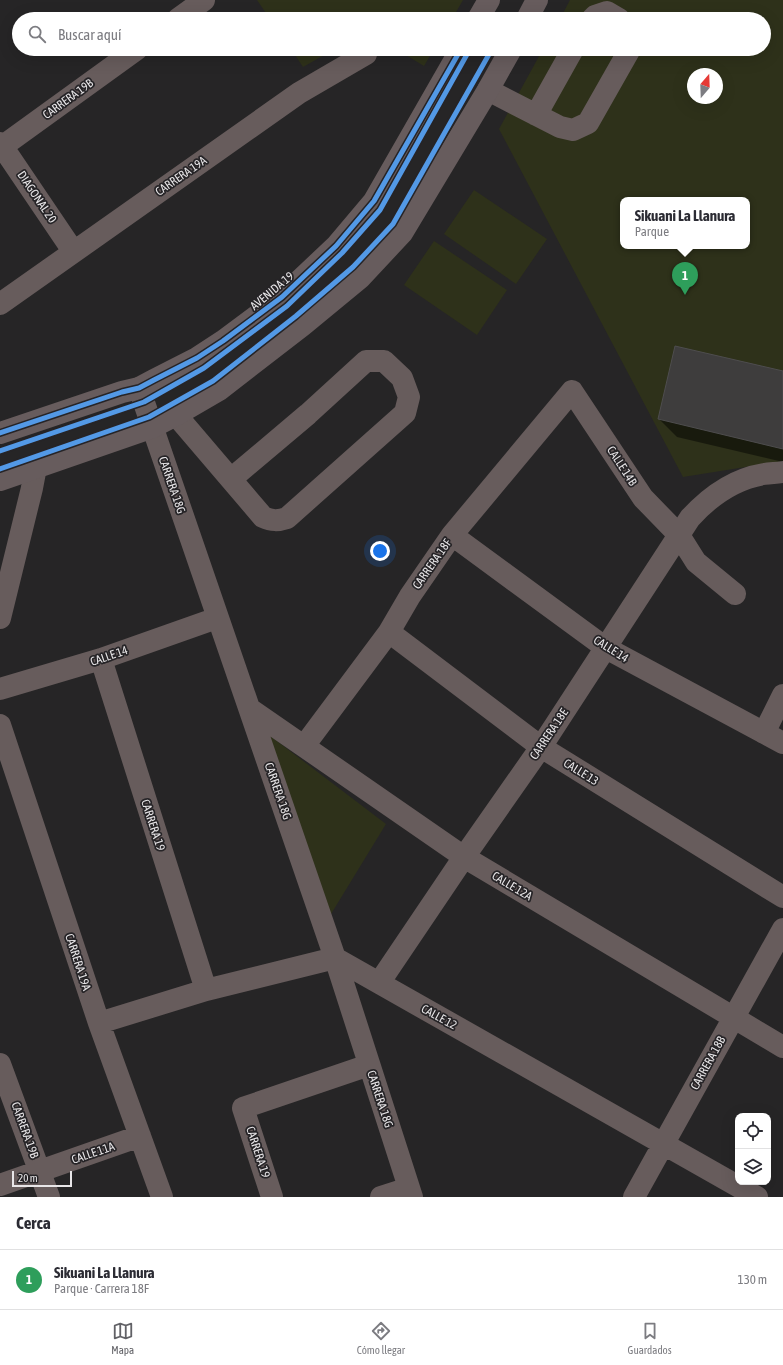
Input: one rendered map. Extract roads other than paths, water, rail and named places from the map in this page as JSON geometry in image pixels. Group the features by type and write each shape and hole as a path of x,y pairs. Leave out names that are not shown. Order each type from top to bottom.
{"main road":[{"path":"482,12 489,0"},
{"path":"531,12 537,0"},
{"name":"AVENIDA 19","path":"0,433 122,392 139,388 197,358 282,298 336,246 374,201 457,56"},
{"path":"0,480 152,426 176,415 219,390 303,325 360,278 402,233 507,56"}],"street":[{"path":"188,12 204,0"},
{"name":"CARRERA 19B","path":"1,146 127,56"},
{"name":"CARRERA 19A","path":"0,304 73,251 299,93 363,56"},
{"path":"536,115 569,56"},
{"path":"488,90 560,127 573,130 588,123 626,56"},
{"name":"DIAGONAL 20","path":"1,146 73,251"},
{"path":"176,415 263,517 279,521 287,518 405,413 409,397 402,378 384,361 366,361 308,414 231,479"},
{"name":"CARRERA 18G","path":"139,388 335,958 410,1193"},
{"name":"CALLE 14B","path":"572,391 643,498 679,535 696,562 734,594"},
{"name":"CARRERA 18F","path":"304,746 389,632 410,596 452,535 572,391"},
{"path":"0,618 36,467"},
{"name":"CARRERA 18E","path":"379,983 464,857 542,747 690,518 710,497 736,482 750,477 783,472"},
{"name":"CALLE 14","path":"452,535 606,648 783,743"},
{"name":"CALLE 14","path":"0,689 101,659 217,618"},
{"name":"CALLE 13","path":"389,632 542,747 783,897"},
{"name":"CARRERA 19","path":"101,659 206,990"},
{"path":"764,733 783,695"},
{"name":"CALLE 12A","path":"250,709 464,857 783,1048"},
{"name":"CARRERA 19A","path":"0,725 99,1023 162,1197"},
{"name":"CARRERA 18B","path":"634,1197 783,929"},
{"path":"99,1023 206,990 335,958"},
{"name":"CALLE 12","path":"335,958 757,1197"},
{"name":"CARRERA 19B","path":"0,1064 49,1197"},
{"name":"CARRERA 19","path":"272,1197 243,1108 369,1065"},
{"name":"CALLE 11A","path":"0,1185 140,1136"},
{"path":"381,1197 410,1193"}],"place":[{"name":"Sikuani La Llanura","path":"685,295"}]}
